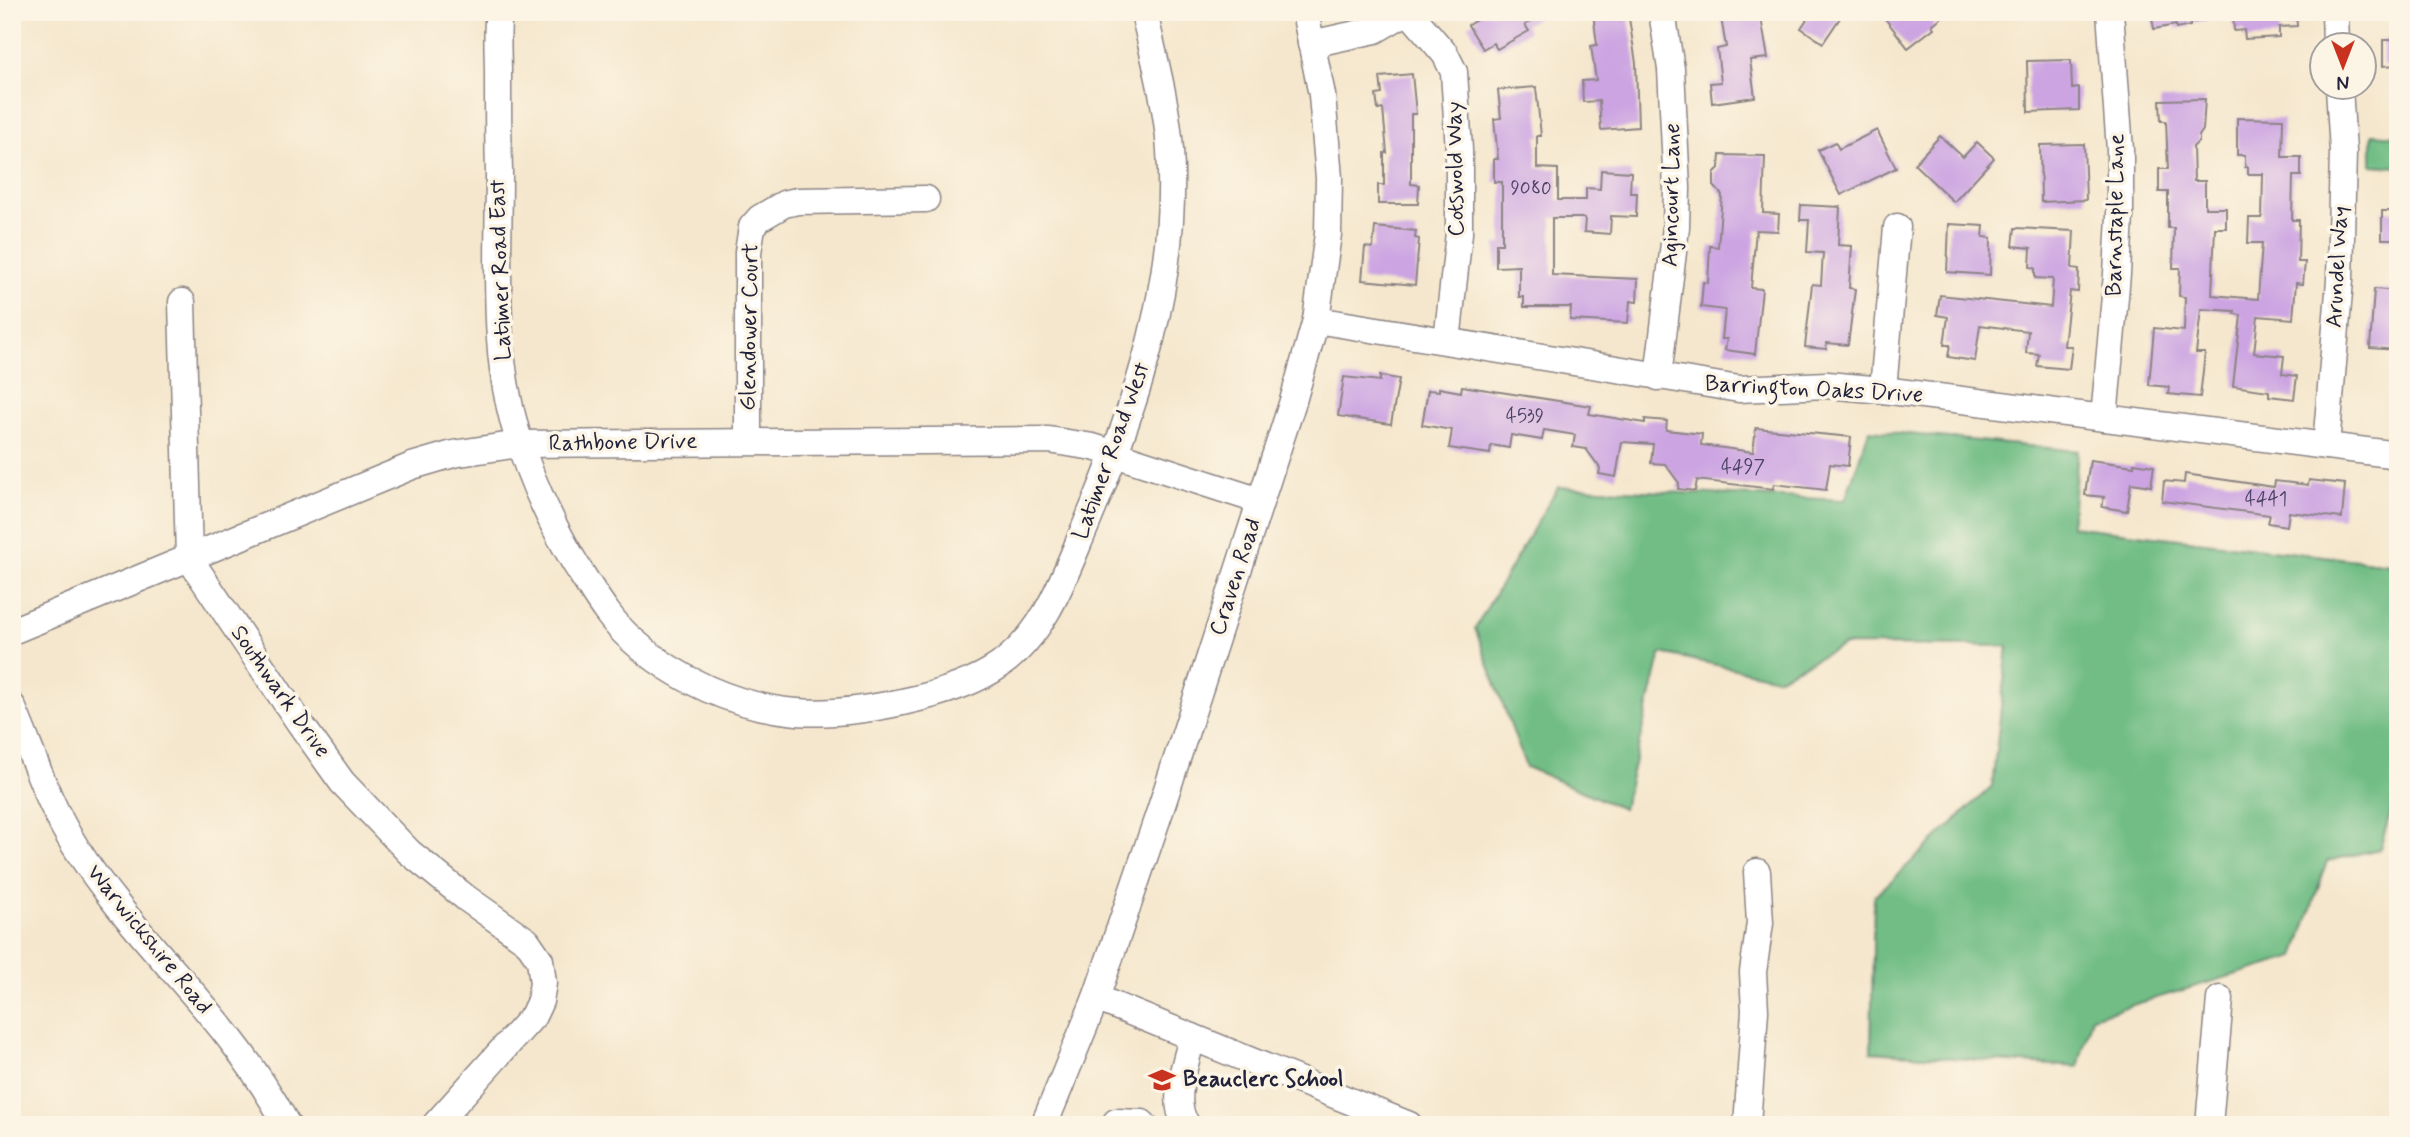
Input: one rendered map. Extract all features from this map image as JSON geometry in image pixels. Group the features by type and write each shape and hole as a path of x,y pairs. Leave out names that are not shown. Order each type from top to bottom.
{"street":[{"name":"Latimer Road East","path":"499,12 499,340 519,444 540,498 569,556 603,607 628,637 681,676 721,694 752,705 804,712"},
{"name":"Latimer Road West","path":"804,712 859,710 947,691 976,681 1003,663 1028,640 1049,609 1116,454 1149,352 1163,283 1170,218 1170,150 1162,90 1144,12"},
{"name":"Craven Road","path":"1044,1125 1096,998 1160,811 1293,401 1315,320 1326,248 1329,178 1322,95 1305,12"},
{"path":"1311,44 1375,30 1407,12"},
{"name":"Cotswold Way","path":"1407,12 1445,54 1454,72 1459,150 1459,233 1447,341"},
{"name":"Agincourt Lane","path":"1658,377 1672,265 1676,188 1671,69 1662,12"},
{"name":"Barnstaple Lane","path":"2104,418 2117,274 2120,150 2110,12"},
{"path":"2334,12 2335,32"},
{"name":"Arundel Way","path":"2326,446 2340,280 2343,151 2340,102"},
{"name":"Glendower Court","path":"748,441 748,252 752,228 773,209 797,201 926,200"},
{"path":"1883,390 1897,227"},
{"path":"182,302 189,558"},
{"name":"Barrington Oaks Drive","path":"1315,320 1739,389 1826,385 1883,390 2398,455"},
{"name":"Rathbone Drive","path":"12,631 412,466 453,454 519,444 1049,440 1081,443 1260,502"},
{"name":"Southwark Drive","path":"189,558 342,782 410,852 466,898 527,941 540,960 543,983 540,1001 533,1016 435,1125"},
{"name":"Warwickshire Road","path":"12,706 74,845 122,914 229,1037 270,1094 287,1125"},
{"path":"1747,1125 1755,1012 1753,972 1760,923 1757,872"},
{"path":"1096,998 1409,1125"},
{"path":"2209,1125 2220,999"},
{"path":"1187,1125 1178,1100 1192,1037"},
{"path":"1115,1125 1115,1122 1144,1125"}],"green space":[{"path":"2372,134 2398,136 2398,167 2372,165"},
{"path":"1869,430 2078,451 2071,526 2398,565 2398,786 2380,849 2327,861 2295,957 2092,1017 2078,1067 1871,1052 1874,897 1992,786 2008,646 1844,645 1777,678 1661,653 1623,809 1526,767 1475,628 1558,487 1845,500"}],"building":[{"path":"1474,12 1547,12 1525,25 1529,31 1497,49 1493,43 1483,49 1468,25 1478,19"},
{"path":"1593,12 1628,12 1636,63 1638,127 1601,130 1599,101 1583,102 1582,81 1596,80 1591,46 1597,45"},
{"path":"1720,12 1760,12 1768,58 1750,60 1755,97 1712,103 1710,83 1721,82 1717,49 1726,47"},
{"path":"1812,12 1844,12 1823,43 1801,28"},
{"path":"1880,12 1948,12 1932,25 1934,28 1908,48"},
{"path":"2151,12 2205,12 2206,20 2176,29 2176,25 2154,29"},
{"path":"2233,12 2296,12 2297,26 2279,27 2279,37 2245,39 2244,30 2234,31"},
{"path":"2383,40 2398,40 2398,65 2383,66"},
{"path":"2071,60 2072,89 2079,88 2079,110 2028,112 2027,61"},
{"path":"1412,74 1416,114 1411,114 1411,184 1419,185 1418,204 1378,204 1378,185 1384,185 1384,153 1387,153 1383,109 1378,110 1376,95 1382,94 1380,77"},
{"path":"1536,87 1541,136 1537,136 1537,168 1558,169 1558,200 1586,200 1586,188 1600,189 1601,170 1631,172 1630,193 1637,193 1636,217 1611,216 1610,234 1584,232 1585,218 1552,218 1552,275 1638,279 1637,302 1630,301 1628,323 1570,320 1571,307 1524,307 1524,297 1519,297 1519,266 1496,267 1496,244 1502,244 1502,182 1494,182 1494,159 1498,159 1494,119 1501,118 1498,90"},
{"path":"2205,99 2203,130 2199,141 2193,147 2194,181 2205,181 2205,208 2226,208 2226,228 2215,228 2212,295 2258,299 2262,243 2248,243 2249,218 2262,218 2263,174 2248,174 2245,155 2237,155 2237,118 2283,119 2282,157 2301,157 2301,176 2293,176 2292,220 2299,220 2298,262 2305,262 2303,284 2296,283 2293,319 2258,316 2254,353 2284,356 2282,374 2297,376 2294,399 2269,396 2269,391 2233,386 2241,315 2234,314 2235,311 2201,309 2196,353 2205,353 2200,397 2168,394 2169,387 2149,385 2154,328 2184,331 2185,297 2179,296 2180,268 2173,268 2174,228 2168,228 2168,192 2159,192 2159,169 2168,169 2166,121 2161,121 2160,100"},
{"path":"1877,130 1896,168 1841,195 1818,150 1835,142 1839,149"},
{"path":"1940,136 1963,157 1977,142 1994,158 1954,202 1914,164"},
{"path":"2084,144 2086,200 2041,202 2040,145"},
{"path":"1720,155 1765,156 1763,213 1779,214 1778,231 1756,230 1751,288 1762,289 1755,354 1725,350 1727,339 1722,339 1725,310 1701,307 1703,282 1708,283 1710,246 1718,247 1722,195 1714,186 1714,173 1719,168"},
{"path":"1801,205 1840,207 1838,245 1852,246 1849,288 1855,289 1848,345 1827,343 1826,349 1805,347 1812,284 1821,285 1823,253 1807,252 1809,220 1800,220"},
{"path":"2382,211 2398,211 2398,239 2382,239"},
{"path":"1949,224 1984,226 1983,237 1991,238 1990,275 1947,272"},
{"path":"1375,227 1416,231 1415,238 1419,239 1415,285 1362,280 1365,247 1373,248"},
{"path":"2015,228 2074,231 2072,268 2079,269 2078,292 2070,291 2064,346 2072,346 2069,369 2037,366 2039,354 2026,353 2028,331 1980,325 1975,361 1948,357 1950,345 1944,345 1948,317 1937,315 1940,295 2051,307 2053,279 2035,278 2035,268 2030,267 2031,248 2013,246"},
{"path":"2374,289 2398,291 2398,350 2370,348"},
{"path":"1380,376 1399,379 1391,424 1338,416 1344,377 1380,381"},
{"path":"1462,386 1591,406 1589,414 1645,423 1645,419 1667,421 1666,430 1702,434 1701,445 1753,452 1756,428 1851,437 1848,466 1830,464 1826,490 1774,484 1773,489 1697,480 1695,491 1678,489 1679,483 1665,464 1651,463 1653,444 1622,442 1616,477 1599,474 1600,468 1586,449 1573,447 1575,435 1544,430 1542,440 1511,435 1509,448 1491,445 1490,454 1449,448 1452,430 1422,425 1428,390 1439,391 1439,388 1461,392"},
{"path":"2090,460 2154,466 2151,486 2131,483 2127,511 2102,507 2104,497 2085,495"},
{"path":"2185,474 2274,487 2275,481 2308,485 2309,480 2345,484 2342,518 2289,512 2287,526 2268,523 2270,515 2162,501 2164,481 2184,483"}],"place":[{"name":"Beauclerc School","path":"1162,1080"}]}
